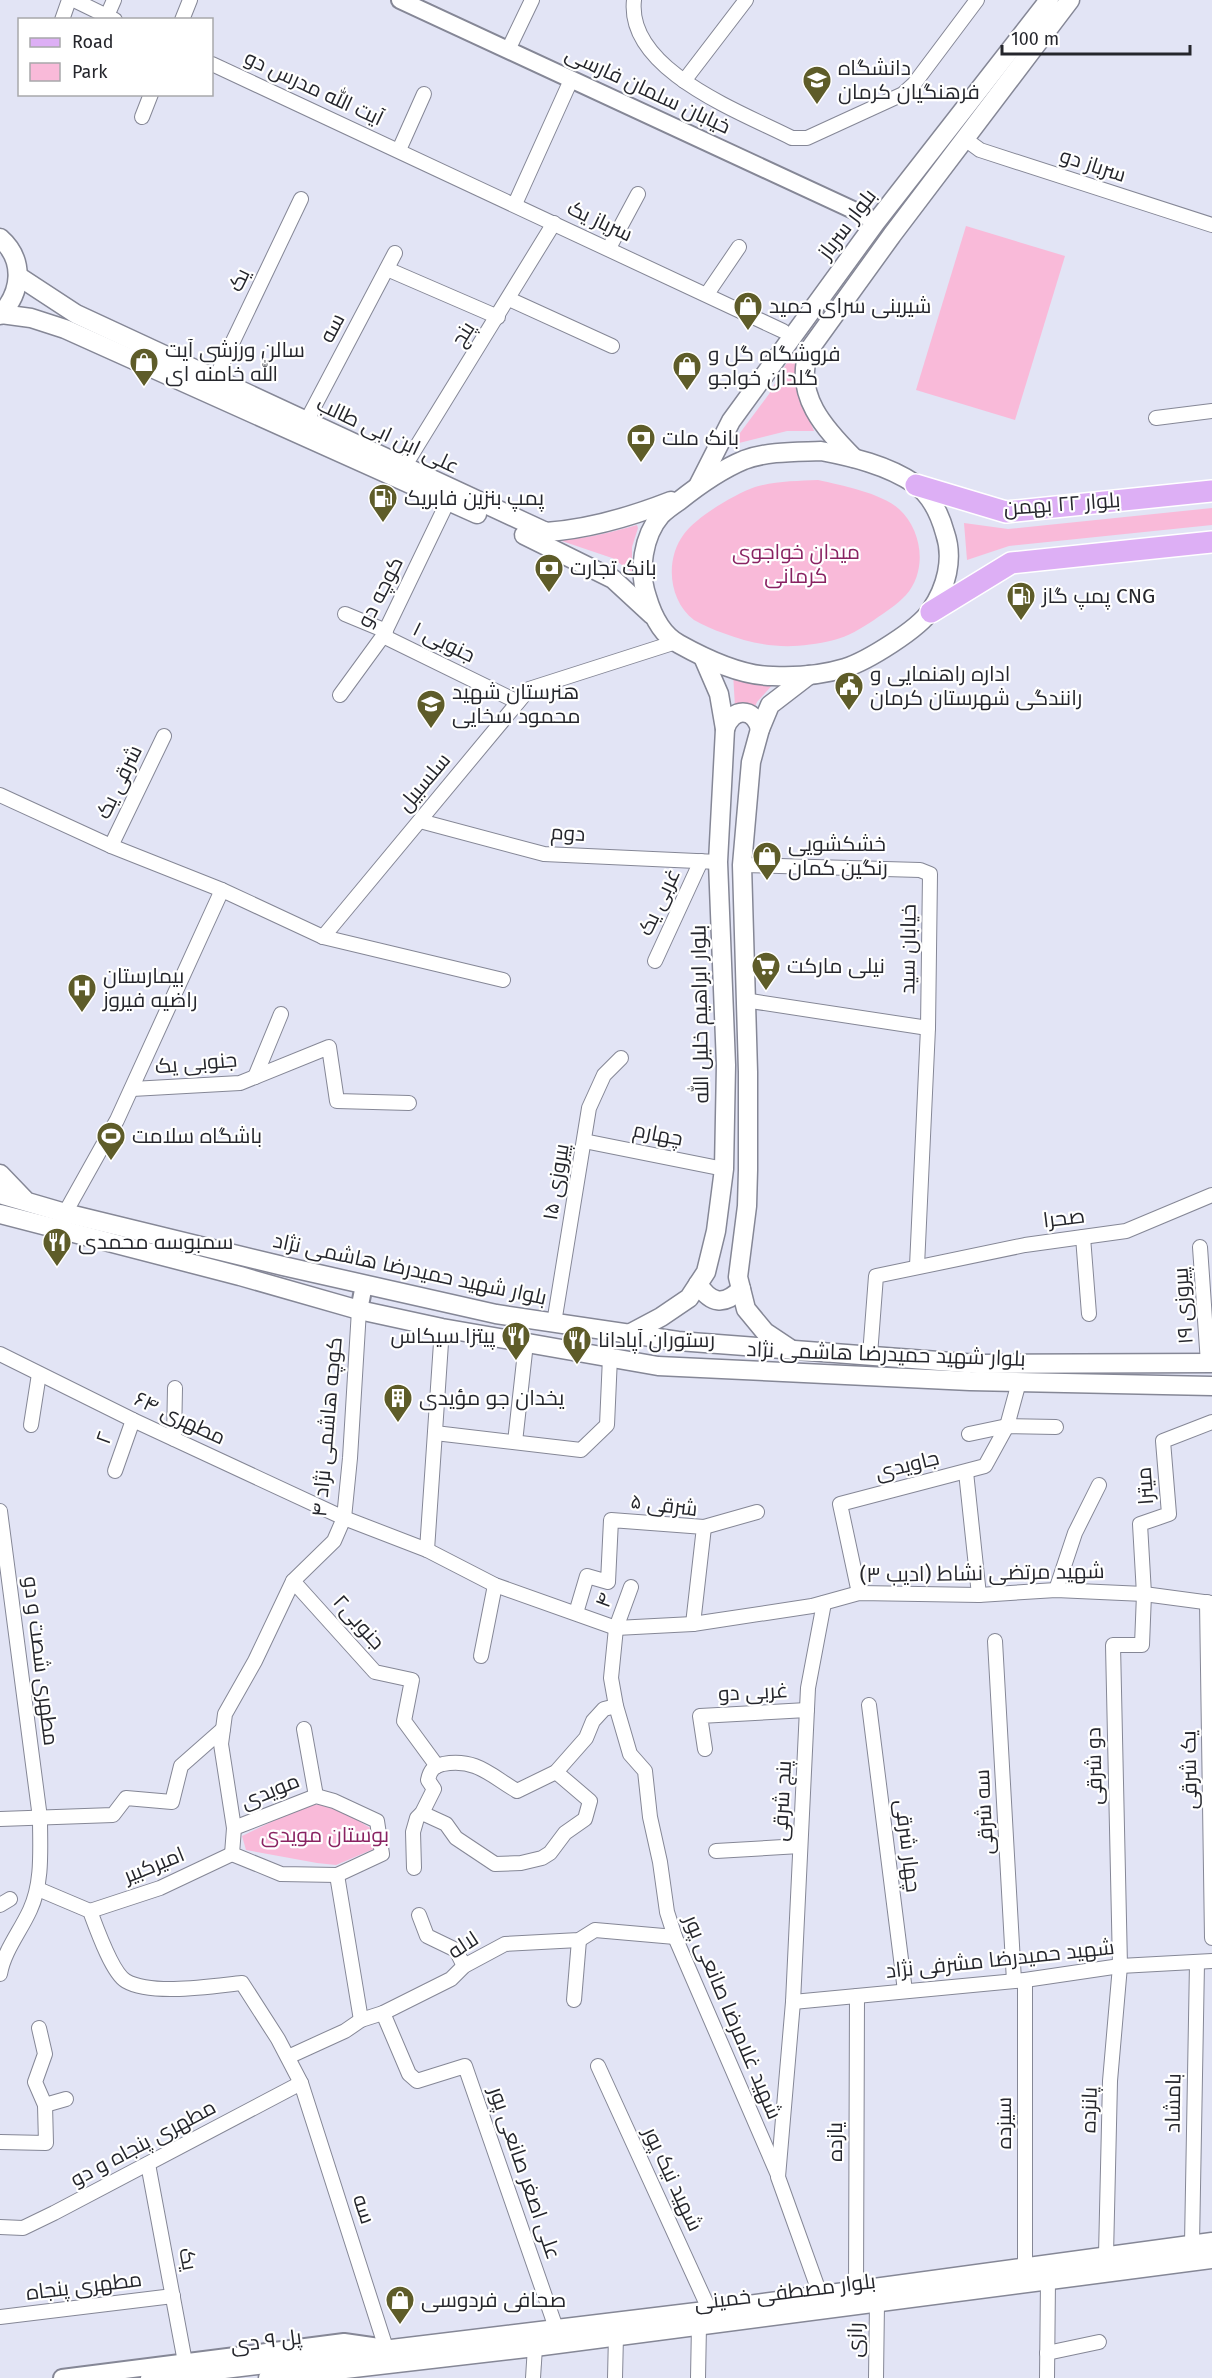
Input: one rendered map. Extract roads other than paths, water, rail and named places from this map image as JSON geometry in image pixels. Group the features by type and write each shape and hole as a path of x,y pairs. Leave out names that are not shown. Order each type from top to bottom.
{"main road":[{"name":"بلوار سرباز","path":"692,490 731,421 876,222 1049,0"},
{"name":"بلوار سرباز","path":"854,458 828,431 811,404 805,371 807,355 892,235 1070,0"},
{"path":"0,238 14,256 18,276 16,290 10,303 1,314"},
{"name":"علی ابن ابی طالب","path":"18,276 76,314 546,532 572,530 632,516 692,490"},
{"name":"علی ابن ابی طالب","path":"1,314 31,318 65,329 554,549 613,579 653,616"},
{"path":"931,612 947,580 949,545 939,512 916,485 854,458 821,451 783,452 746,460 714,475 661,515 645,547 642,582 653,616 675,642 703,657 737,669 771,676 808,675 846,668 877,653 931,612 1011,563 1212,542"},
{"name":"بلوار ۲۲ بهمن","path":"916,485 1006,512 1212,491"},
{"name":"بلوار ابراهیم خلیل الله","path":"629,1334 661,1317 689,1298 706,1272 716,1231 724,1169 726,1065 710,861 725,729 719,694 703,657"},
{"path":"790,1349 765,1332 746,1309 738,1277 747,1206 748,1170 748,1072 744,1000 742,865 751,762 760,729 770,705 808,675"},
{"path":"725,729 728,720 734,714 743,712 752,714 758,720 760,729"},
{"path":"0,1174 25,1211 0,1227"},
{"name":"بلوار شهید حمیدرضا هاشمی نژاد","path":"0,1194 25,1211 359,1310 442,1329 658,1366 1019,1382 1212,1386"},
{"name":"بلوار شهید حمیدرضا هاشمی نژاد","path":"0,1214 25,1211 65,1213 364,1285 496,1314 678,1341 978,1364 1210,1363"},
{"path":"698,1284 705,1295 718,1301 731,1299 741,1289"},
{"name":"بلوار مصطفی خمینی","path":"386,2348 710,2309 1212,2242"},
{"name":"بلوار مصطفی خمینی","path":"357,2373 616,2335 1212,2259"},
{"name":"پل ۹ دی","path":"150,2378 386,2348"},
{"name":"پل ۹ دی","path":"268,2378 357,2373"}],"street":[{"path":"63,18 69,0"},
{"path":"74,0 111,18 114,0"},
{"path":"183,18 190,0"},
{"path":"508,50 532,0"},
{"path":"634,0 636,24 642,41 658,61 684,81 792,138 807,138 903,94 914,84 977,0"},
{"path":"684,81 746,0"},
{"name":"خیابان سلمان فارسی","path":"405,1 864,214 876,222"},
{"name":"آیت الله مدرس دو","path":"213,64 399,150"},
{"path":"515,204 571,80"},
{"path":"399,150 424,94"},
{"path":"142,117 150,96"},
{"name":"سرباز دو","path":"964,138 980,150 1212,225"},
{"name":"سرباز یک","path":"399,150 783,331"},
{"path":"609,248 638,194"},
{"name":"یک","path":"215,379 301,200"},
{"name":"پنج","path":"404,467 554,223"},
{"path":"707,294 739,247"},
{"name":"سه","path":"306,422 395,253"},
{"path":"387,269 498,317"},
{"path":"509,299 612,346"},
{"path":"1156,418 1212,411"},
{"name":"کوچه دو","path":"340,695 385,634 448,501"},
{"name":"جنوبی ۱","path":"345,614 518,702"},
{"name":"سلسبیل","path":"323,937 528,689 675,642"},
{"name":"شرقی یک","path":"111,846 164,736"},
{"path":"0,795 111,846 222,890 323,937 503,980"},
{"name":"دوم","path":"420,821 544,854 710,861"},
{"name":"غربی یک","path":"655,961 710,861"},
{"name":"خیابان سید","path":"742,865 920,870 930,874 928,1028 744,1000"},
{"path":"65,1213 117,1120 222,890"},
{"path":"255,1077 281,1014"},
{"path":"917,1266 928,1028"},
{"name":"جنوبی یک","path":"132,1089 240,1083 330,1047 335,1099 340,1102 409,1103"},
{"name":"پیروزی ۱۵","path":"554,1323 590,1108 604,1075 621,1058"},
{"name":"چهارم","path":"584,1141 724,1169"},
{"name":"صحرا","path":"870,1355 876,1276 1025,1245 1126,1231 1212,1195"},
{"path":"1083,1238 1089,1314"},
{"name":"پیروزی ۱۹","path":"1200,1247 1210,1363"},
{"path":"359,1310 364,1285"},
{"name":"کوچه هاشمی نژاد ۴","path":"223,1729 225,1714 255,1661 293,1581 334,1541 344,1518 359,1310"},
{"path":"427,1550 442,1329"},
{"path":"515,1442 526,1343"},
{"name":"مطهری ۶۴","path":"0,1354 134,1420 344,1518"},
{"path":"435,1433 581,1450 607,1425 610,1358"},
{"path":"31,1425 39,1374"},
{"name":"جاویدی","path":"859,1593 840,1504 985,1467 1007,1426 1019,1382"},
{"path":"174,1439 175,1388"},
{"name":"۲","path":"115,1470 134,1420"},
{"name":"میترا","path":"1144,1594 1140,1524 1169,1514 1163,1441 1212,1422"},
{"path":"969,1434 1007,1426 1056,1427"},
{"path":"966,1472 979,1595"},
{"path":"1056,1590 1075,1533 1099,1485"},
{"name":"مطهری شصت و دو","path":"0,1511 40,1818 38,1889"},
{"path":"704,1527 758,1512"},
{"name":"شهید مرتضی نشاط (ادیب ۳)","path":"344,1518 427,1550 495,1585 616,1628 693,1624 824,1603 859,1593 979,1595 1056,1590 1144,1594 1210,1602"},
{"name":"۵ شرقی","path":"576,1613 587,1576 608,1582 611,1520 704,1527 693,1624"},
{"name":"جنوبی۲","path":"293,1581 375,1672 412,1680 404,1721 437,1766"},
{"path":"481,1656 495,1585"},
{"name":"۴","path":"616,1628 631,1587"},
{"name":"دو شرقی","path":"1120,1966 1113,1645 1142,1645 1144,1594"},
{"name":"یک شرقی","path":"1210,1602 1212,1938"},
{"name":"پنج شرقی","path":"793,2002 808,1688 824,1603"},
{"name":"شهید غلامرضا صانعی پور","path":"616,1628 610,1678 630,1754 645,1772 650,1816 660,1862 667,1912 675,1937 778,2177 820,2294"},
{"name":"سه شرقی","path":"995,1641 1020,1980"},
{"name":"چهار شرقی","path":"869,1705 905,1991"},
{"path":"414,1868 413,1832 417,1818 434,1789 428,1780 430,1772 437,1766 460,1761 472,1763 517,1791 556,1772 586,1738 593,1721 604,1709 616,1706"},
{"name":"غربی دو","path":"705,1749 700,1716 807,1710"},
{"path":"0,1819 113,1815 126,1798 172,1802 182,1766 223,1729"},
{"name":"مویدی","path":"223,1729 221,1744 234,1828 232,1854 281,1875 337,1875 382,1854 377,1821 334,1801 316,1796 234,1828"},
{"path":"304,1729 316,1796"},
{"path":"422,1813 446,1824 456,1838 495,1864 520,1863 542,1858 550,1853 565,1833 585,1819 590,1801 556,1772"},
{"path":"716,1851 800,1846"},
{"name":"امیرکبیر","path":"90,1911 160,1888 232,1854"},
{"path":"337,1875 361,2020"},
{"path":"0,1974 2,1963 30,1911 38,1889 90,1911"},
{"name":"سه","path":"90,1911 111,1960 126,1981 148,1987 176,1989 242,1983 302,2083 386,2348"},
{"path":"419,1915 427,1936 456,1950 464,1966"},
{"name":"لاله","path":"288,2057 345,2031 361,2020 383,2013 451,1979 464,1966 505,1944 579,1940 594,1930 675,1937"},
{"path":"574,2000 579,1940"},
{"name":"شهید حمیدرضا مشرفی نژاد","path":"793,2002 1020,1980 1120,1966 1212,1961"},
{"name":"بامشاد","path":"1192,2244 1197,1963"},
{"name":"پانزده","path":"1106,2255 1110,2081 1120,1966"},
{"name":"سیزده","path":"1020,1980 1025,2266"},
{"name":"یازده","path":"856,2289 857,1996"},
{"name":"شهید غلامرضا صانعی پور","path":"778,2177 793,2002"},
{"name":"علی اصغر صانعی پور","path":"383,2013 409,2074 417,2081 465,2066 556,2328"},
{"path":"0,2142 46,2143 45,2105 35,2082 45,2054 39,2028"},
{"name":"شهید نیک پور","path":"598,2066 710,2309"},
{"name":"مطهری پنجاه و دو","path":"0,2227 22,2228 93,2195 302,2083"},
{"path":"45,2105 66,2099"},
{"name":"یک","path":"148,2164 185,2362"},
{"path":"1047,2378 1048,2280"},
{"name":"مطهری پنجاه","path":"0,2317 173,2296"},
{"name":"رازی","path":"876,2378 877,2303"},
{"path":"698,2378 699,2325"},
{"path":"615,2378 616,2335"},
{"path":"62,2378 344,2342 386,2348"},
{"path":"1047,2354 1099,2342"},
{"path":"533,2378 535,2347"}],"place":[{"name":"دانشگاه فرهنگیان کرمان","path":"817,106"},
{"name":"شیرینی سرای حمید","path":"748,332"},
{"name":"سالن ورزشى آیت الله خامنه اى","path":"144,388"},
{"name":"فروشگاه گل و گلدان خواجو","path":"687,392"},
{"name":"بانک ملت","path":"641,464"},
{"name":"پمپ بنزین فابریک","path":"383,524"},
{"name":"بانک تجارت","path":"549,594"},
{"name":"پمپ گاز CNG","path":"1021,622"},
{"name":"اداره راهنمایی و رانندگی شهرستان کرمان","path":"849,712"},
{"name":"هنرستان شهید محمود سخایی","path":"431,730"},
{"name":"خشکشویی رنگین کمان","path":"767,882"},
{"name":"نیلی مارکت","path":"766,992"},
{"name":"بیمارستان راضیه فیروز","path":"82,1014"},
{"name":"باشگاه سلامت","path":"111,1162"},
{"name":"سمبوسه محمدی","path":"57,1268"},
{"name":"پیتزا سیکاس","path":"516,1362"},
{"name":"رستوران آپادانا","path":"577,1366"},
{"name":"یخدان جو مؤیدی","path":"398,1424"},
{"name":"صحافی فردوسی","path":"400,2326"}],"park label":[{"name":"میدان خواجوی کرمانی","path":"796,564"},
{"name":"بوستان مویدی","path":"325,1835"}]}
